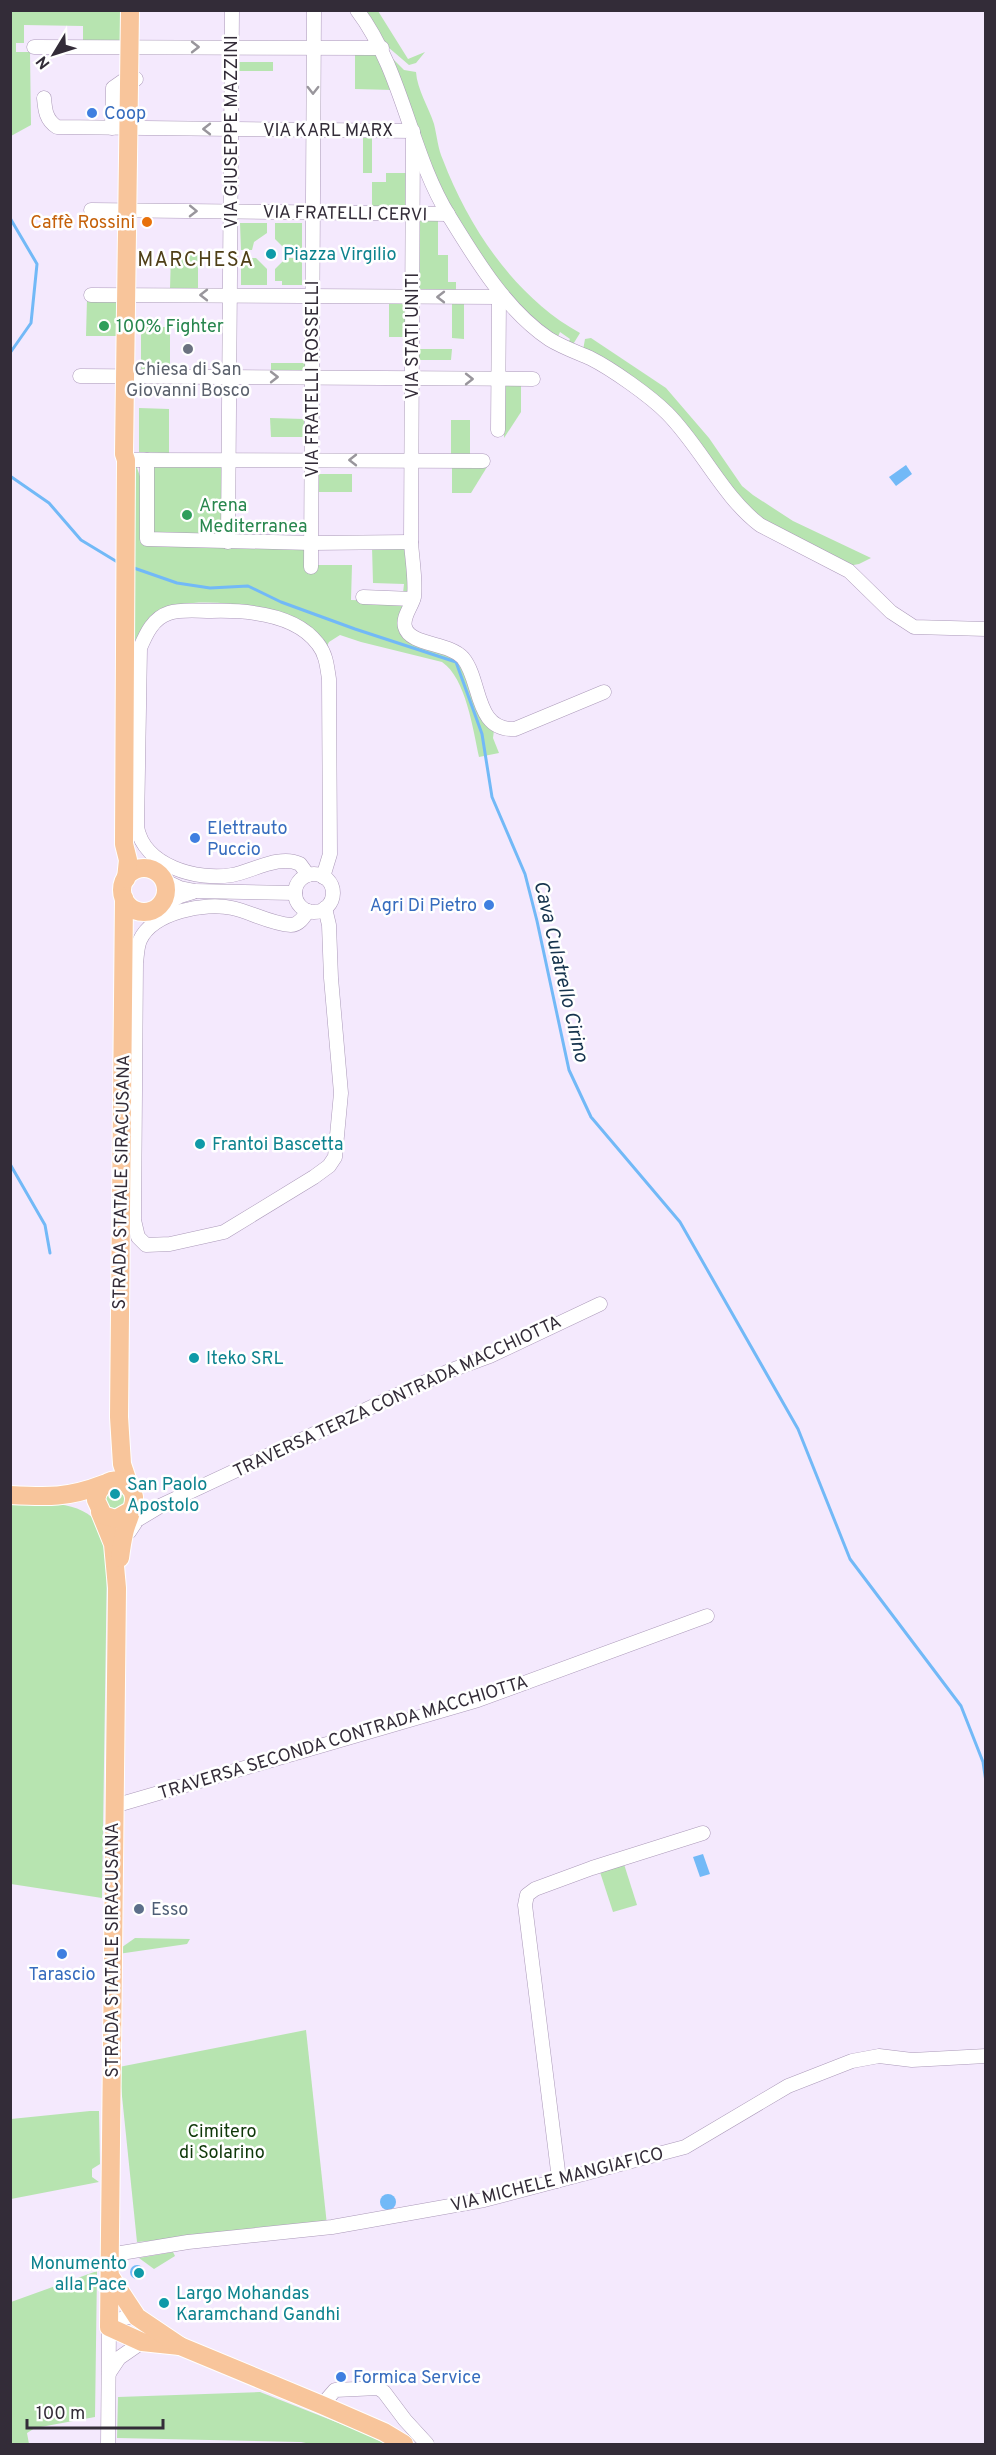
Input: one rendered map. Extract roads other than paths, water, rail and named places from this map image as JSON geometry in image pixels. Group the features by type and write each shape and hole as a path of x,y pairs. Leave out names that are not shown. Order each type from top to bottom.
{"main road":[{"path":"130,10 134,47"},
{"path":"137,10 133,79 125,129 131,210 124,454 126,460 124,844 128,860 122,891 132,909 151,910"},
{"path":"123,946 132,924 164,899 165,886 136,855 125,829"},
{"path":"126,879 130,874 141,869 158,876"},
{"name":"STRADA STATALE SIRACUSANA","path":"119,1417 124,898"},
{"path":"119,1417 114,1449 96,1500 121,1510"},
{"path":"117,1574 122,1547 122,1464 119,1417"},
{"path":"10,1496 76,1495 118,1481 121,1510 113,1544 117,1574"},
{"path":"54,1497 78,1504 121,1510"},
{"name":"STRADA STATALE SIRACUSANA","path":"109,2327 117,1574"},
{"path":"110,2276 137,2317 180,2346 384,2432 404,2445"},
{"path":"109,2327 141,2342 180,2346"}],"street":[{"name":"VIA GIUSEPPE MAZZINI","path":"228,542 232,10"},
{"name":"VIA FRATELLI ROSSELLI","path":"311,567 314,10"},
{"path":"357,10 382,48 413,131 448,214 501,296 536,330 549,339 600,364 666,412 748,516 760,525 849,571 891,612 914,627 986,629"},
{"path":"34,47 382,48"},
{"name":"VIA KARL MARX","path":"44,98 46,113 51,124 57,127 413,131"},
{"name":"VIA STATI UNITI","path":"413,131 411,542 413,598 404,623 405,629 414,638 447,648 461,656 470,670 483,711 501,728 515,729 604,692"},
{"name":"VIA FRATELLI CERVI","path":"91,210 448,214"},
{"path":"91,295 501,296"},
{"path":"498,430 501,296"},
{"path":"80,376 533,379"},
{"path":"126,460 483,461"},
{"path":"147,460 147,538 228,542 411,542"},
{"path":"363,597 413,598"},
{"path":"308,875 300,864 285,860 233,875 202,875 181,870 155,857 145,848 139,838 137,827 140,648 151,626 169,613 255,612 293,624 310,635 319,645 326,658 329,679 330,854 323,877"},
{"path":"308,875 323,877 328,881 333,892 330,904 320,911 308,911 299,904 295,893 301,879 308,875"},
{"path":"158,876 180,888 195,891 295,893"},
{"path":"151,910 195,891"},
{"path":"308,911 302,920 291,925 231,908 192,908 166,918 146,931 140,940 136,963 134,1220 138,1237 146,1245 170,1244 224,1232 314,1177 329,1166 335,1157 341,1093 329,925 325,908"},
{"name":"TRAVERSA TERZA CONTRADA MACCHIOTTA","path":"121,1510 162,1504 600,1304"},
{"path":"121,1510 162,1504"},
{"name":"TRAVERSA SECONDA CONTRADA MACCHIOTTA","path":"114,1806 478,1700 706,1616"},
{"path":"557,2181 558,2171 525,1905 527,1895 535,1889 592,1868 703,1833"},
{"name":"VIA MICHELE MANGIAFICO","path":"109,2255 188,2242 332,2227 494,2198 685,2147 780,2090 852,2061 879,2056 912,2060 986,2056"},
{"path":"108,2445 109,2327 125,2317 137,2317"},
{"path":"109,2373 119,2358 141,2342"},
{"path":"322,2405 335,2390 378,2388 384,2392 428,2445"}],"water":[{"path":"906,465 912,474 896,486 889,477"},
{"path":"703,1854 710,1874 700,1877 693,1857"},
{"path":"385,2194 391,2194 396,2202 394,2208 385,2210 380,2205 380,2199"},
{"path":"137,2265 142,2267 144,2272 142,2277 137,2279 132,2277 130,2272 132,2267"}],"waterway":[{"path":"10,218 37,264 31,323 10,353"},
{"name":"Cava Culatrello Cirino","path":"10,476 49,503 81,540 119,563"},
{"name":"Cava Culatrello Cirino","path":"131,567 177,583 210,588 248,586 281,602 456,662 482,734 492,797 525,874 569,1070 591,1117 680,1222 798,1429 850,1559 961,1706 983,1762 986,1782"},
{"path":"10,1164 45,1225 50,1253"}],"place":[{"name":"Coop","path":"92,113"},
{"name":"Caffè Rossini","path":"147,222"},
{"name":"Piazza Virgilio","path":"271,254"},
{"name":"100% Fighter","path":"104,326"},
{"name":"Chiesa di San Giovanni Bosco","path":"188,349"},
{"name":"Arena Mediterranea","path":"187,515"},
{"name":"Elettrauto Puccio","path":"195,838"},
{"name":"Agri Di Pietro","path":"489,905"},
{"name":"Frantoi Bascetta","path":"200,1144"},
{"name":"Iteko SRL","path":"194,1358"},
{"name":"San Paolo Apostolo","path":"115,1494"},
{"name":"Esso","path":"139,1909"},
{"name":"Tarascio","path":"62,1954"},
{"name":"Monumento alla Pace","path":"139,2273"},
{"name":"Largo Mohandas Karamchand Gandhi","path":"164,2303"},
{"name":"Formica Service","path":"341,2377"}],"district":[{"name":"MARCHESA","path":"196,259"}],"park label":[{"name":"Cimitero di Solarino","path":"222,2141"}]}
